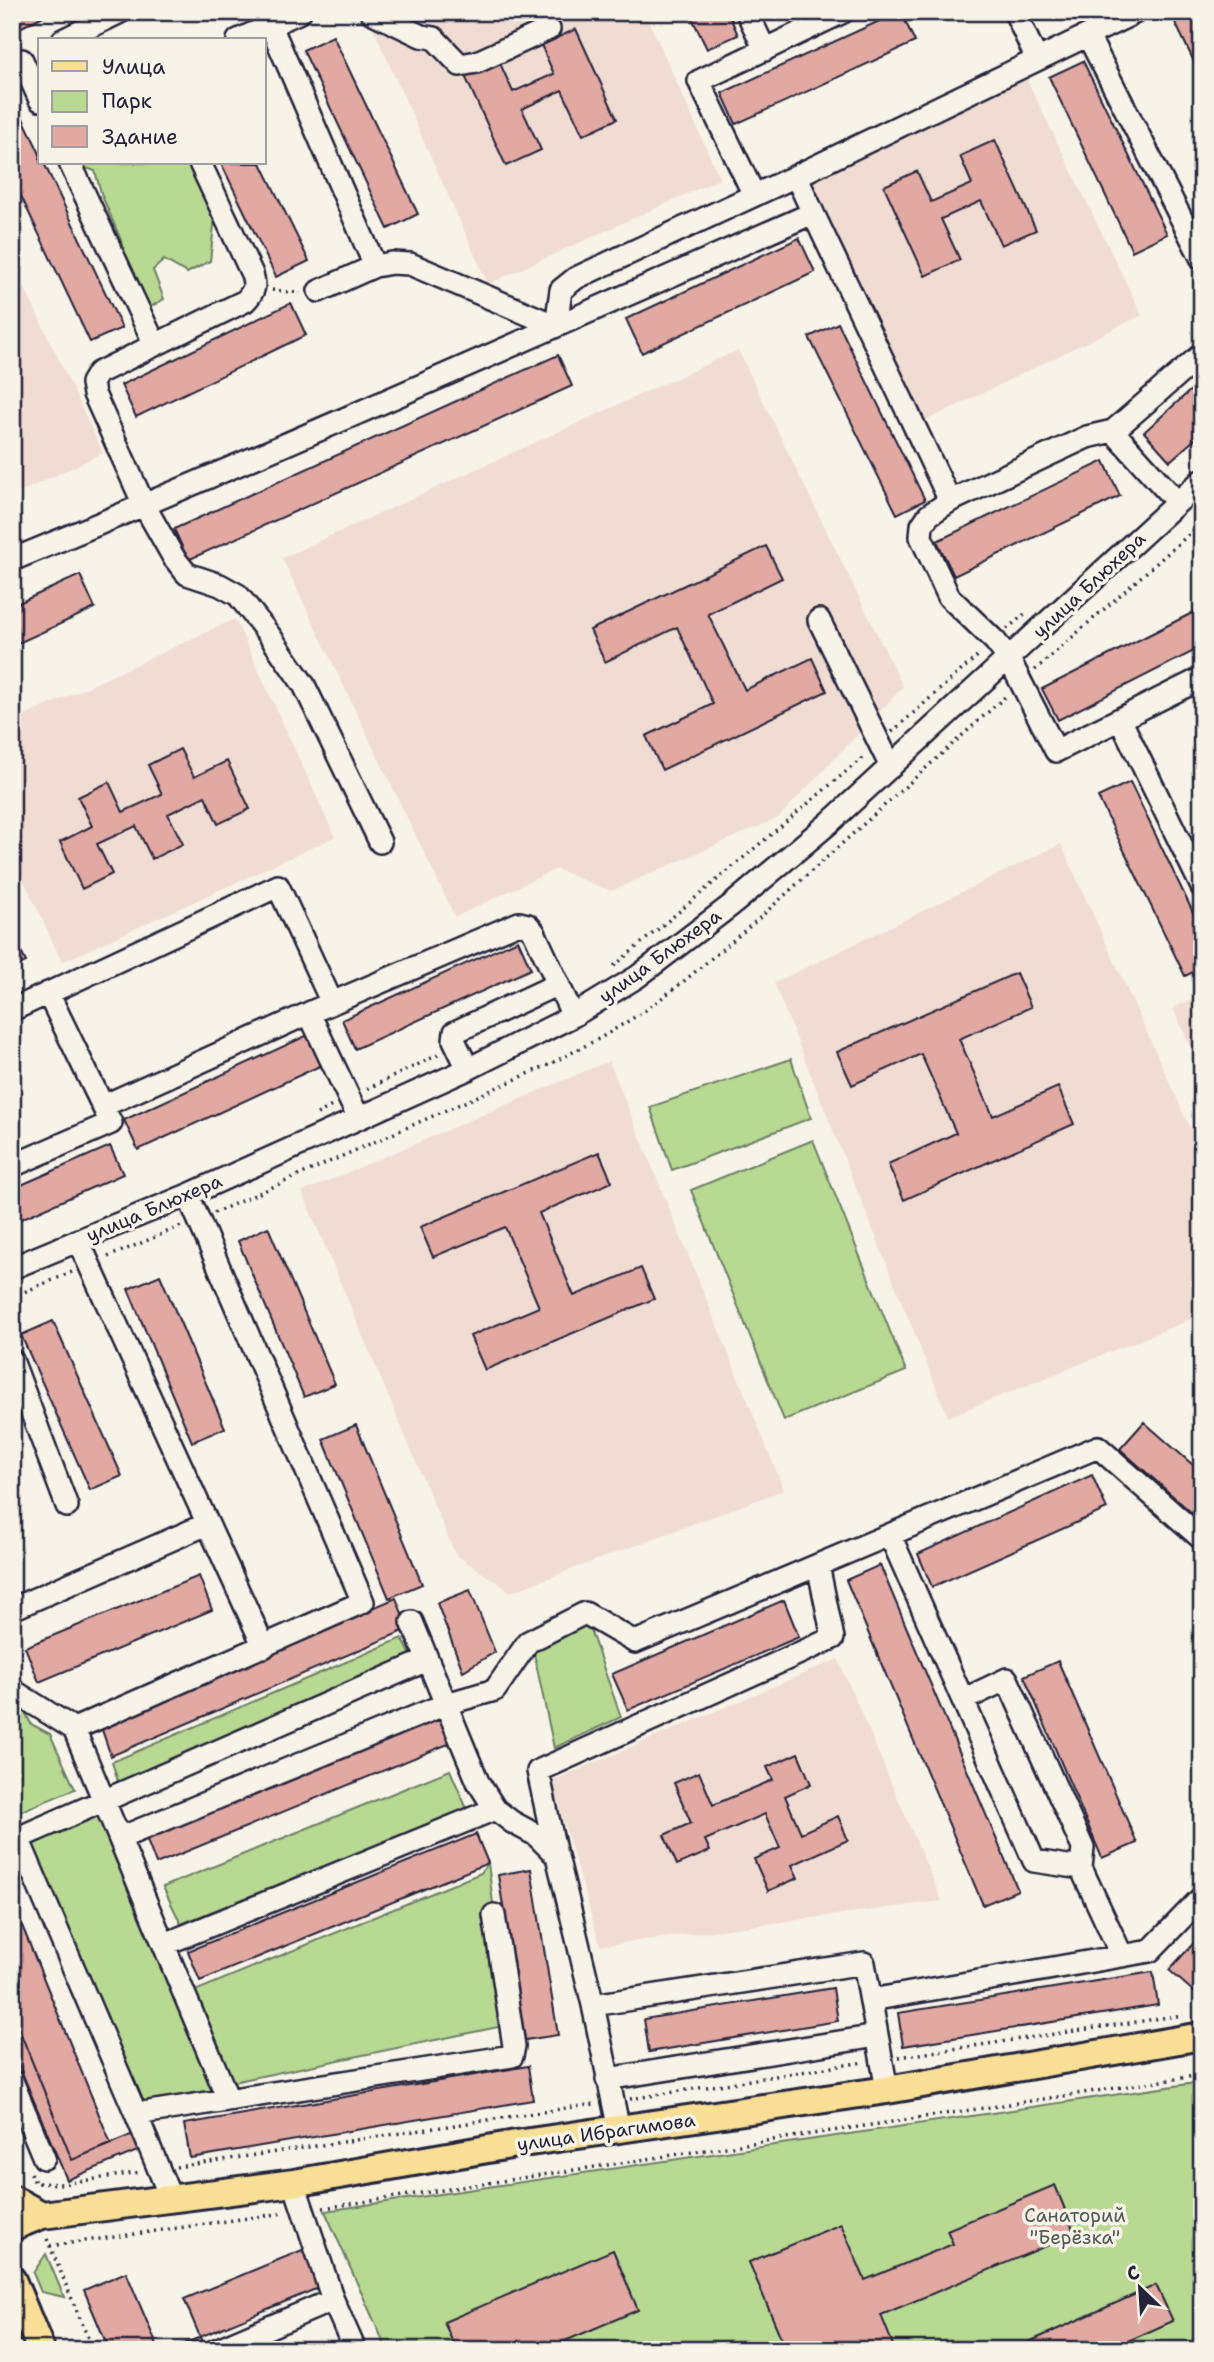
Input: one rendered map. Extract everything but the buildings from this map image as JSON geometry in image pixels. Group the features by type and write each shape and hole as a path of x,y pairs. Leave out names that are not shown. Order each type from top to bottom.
{"main road":[{"name":"улица Ибрагимова","path":"12,2227 44,2227 171,2199 294,2183 516,2144 887,2090 1195,2025"},
{"path":"12,2199 44,2227"},
{"path":"12,2280 41,2350"}],"street":[{"path":"67,38 120,12"},
{"path":"243,38 300,12"},
{"path":"371,12 421,36 434,38 460,65 477,62 549,29"},
{"path":"747,12 765,50"},
{"path":"754,195 699,81 844,12"},
{"path":"1016,12 1037,60"},
{"path":"556,326 561,290 567,283 1136,12"},
{"path":"271,26 375,266"},
{"path":"1088,36 1202,259"},
{"path":"25,59 38,95"},
{"path":"70,164 155,345"},
{"path":"200,164 252,274 255,283 253,293 245,301 109,366 98,373 92,383 94,394 144,505 174,558 187,573 238,595 270,636 304,685 380,842"},
{"path":"796,176 950,501"},
{"path":"12,559 144,505 813,213"},
{"path":"319,291 375,266 410,264 556,326"},
{"path":"1202,354 1113,430 1087,437 950,501 929,515 922,525 921,537 949,597 995,640 1010,659 1056,751 1202,678"},
{"path":"1113,430 1177,502"},
{"name":"улица Блюхера","path":"12,1268 188,1195 354,1107 468,1069 573,1016 637,977 733,903 828,824 1202,480"},
{"path":"819,620 891,767"},
{"path":"1120,719 1202,887"},
{"path":"12,1010 278,886 332,1003"},
{"path":"103,1106 309,1013 519,923 528,925 534,932 573,1016"},
{"path":"468,1069 454,1040 456,1032 558,984"},
{"path":"12,1166 111,1122 48,993"},
{"path":"309,1013 354,1107"},
{"path":"74,1729 363,1602 188,1195"},
{"path":"78,1240 264,1647"},
{"path":"12,1360 67,1506"},
{"path":"120,1838 446,1704 495,1690 528,1642 585,1613 635,1642 1098,1447 1202,1539"},
{"path":"12,1609 207,1524"},
{"path":"890,1535 1034,1861 1082,1868"},
{"path":"619,2130 538,1771 834,1638 818,1565"},
{"path":"412,1622 478,1782 495,1809 536,1835 557,1856"},
{"path":"171,2199 15,1837 428,1660"},
{"path":"963,1700 1007,1679 1083,1848 1082,1868 1122,1955"},
{"path":"12,1690 74,1729 228,2099"},
{"path":"165,1944 495,1809"},
{"path":"871,2000 1150,1951 1202,1896"},
{"path":"135,2113 512,2056 514,2046 494,1915"},
{"path":"593,2006 864,1963 887,2090"},
{"path":"607,2078 877,2036"},
{"path":"12,2081 36,2163"},
{"path":"294,2183 333,2300 355,2350"},
{"path":"216,2350 333,2300"}],"path":[{"path":"254,288 308,294 319,291"},
{"path":"610,969 780,829 1035,605"},
{"path":"313,1116 354,1107 457,1046"},
{"path":"36,2163 35,2183 63,2184 1088,2028 1195,2025"},
{"path":"50,2246 303,2211 1202,2075"},
{"path":"682,2145 684,2154"},
{"path":"44,2227 93,2350"}],"shaded area":[{"path":"407,12 645,12 720,179 488,284 373,28"},
{"path":"1025,76 1142,315 925,421 808,182"},
{"path":"12,261 103,453 12,496"},
{"path":"738,350 903,687 778,818 611,891 556,869 455,917 282,558"},
{"path":"235,619 335,837 62,962 12,855 12,722"},
{"path":"1061,844 1202,1154 1202,1315 948,1417 774,983"},
{"path":"1202,995 1202,1072 1173,1008"},
{"path":"609,1061 784,1490 511,1592 455,1554 302,1192"},
{"path":"838,1659 942,1901 600,1946 552,1781"}],"green space":[{"path":"75,164 189,164 215,217 210,261 187,273 164,260 153,270 164,299 143,311 126,276 121,240 102,196 95,171"},
{"path":"791,1059 811,1118 672,1170 650,1107"},
{"path":"813,1140 906,1371 784,1420 691,1190"},
{"path":"588,1624 621,1717 554,1748 533,1649"},
{"path":"402,1638 412,1657 120,1788 112,1762"},
{"path":"12,1686 31,1724 50,1734 75,1789 12,1815"},
{"path":"450,1770 467,1809 181,1924 163,1887"},
{"path":"101,1808 220,2095 139,2107 27,1841"},
{"path":"488,1863 508,2025 228,2083 190,1993 481,1873"},
{"name":"Санаторий \"Берёзка\"","path":"1202,2082 1202,2350 387,2350 325,2211"},
{"path":"46,2254 64,2297 41,2292 33,2273"}]}
